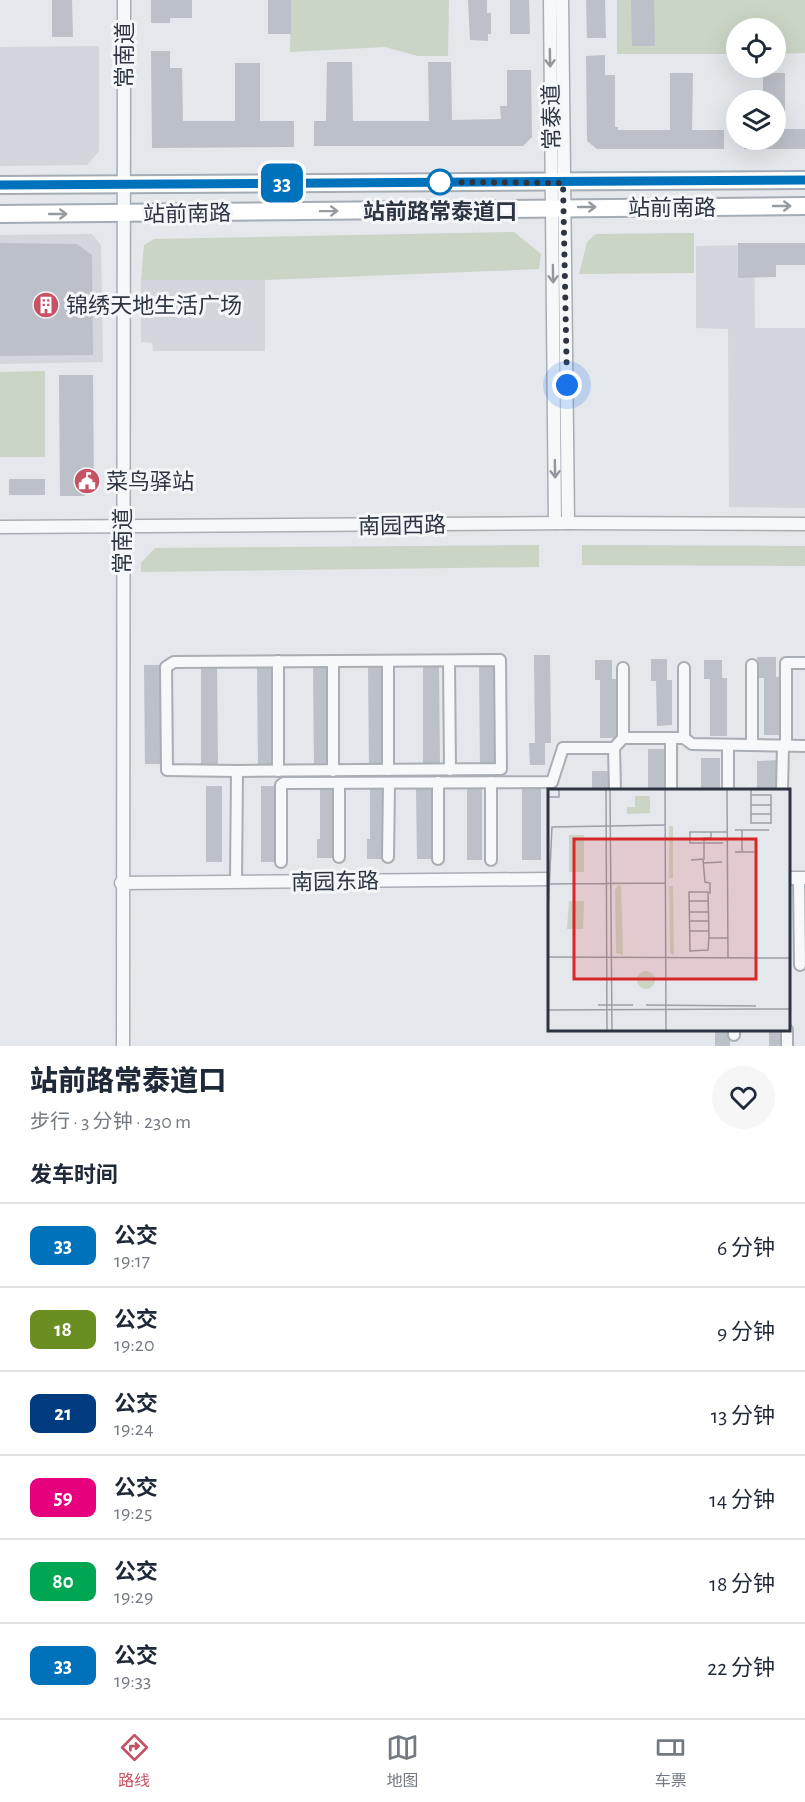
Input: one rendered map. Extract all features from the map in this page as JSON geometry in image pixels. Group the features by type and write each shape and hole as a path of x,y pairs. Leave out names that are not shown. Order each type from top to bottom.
{"main road":[{"name":"站前南路","path":"0,185 805,180"},
{"name":"站前南路","path":"0,214 805,206"}],"street":[{"name":"常南道","path":"123,1046 121,883 124,0"},
{"name":"常泰道","path":"550,0 558,207 562,523"},
{"name":"常泰道","path":"557,183 562,0"},
{"name":"南园西路","path":"0,527 122,528 562,523 805,524"},
{"path":"500,660 501,769 167,770 166,667 174,662 449,661 500,660"},
{"path":"278,661 278,771"},
{"path":"333,661 333,771"},
{"path":"388,661 388,770"},
{"path":"449,661 450,770"},
{"path":"782,789 786,663 805,663"},
{"path":"752,664 752,745"},
{"path":"615,789 614,748 623,738 623,668"},
{"path":"684,668 684,738"},
{"path":"623,738 684,738 692,744 805,746"},
{"path":"671,738 671,789"},
{"path":"728,745 728,789"},
{"path":"281,862 281,785 491,782 552,787 562,748 614,748"},
{"path":"236,881 237,771"},
{"path":"438,782 438,859"},
{"path":"491,782 491,860"},
{"path":"339,783 339,857"},
{"path":"388,857 389,783"},
{"path":"798,878 798,965"},
{"name":"南园东路","path":"121,883 548,879"}],"shaded area":[{"path":"99,46 99,151 87,165 0,166 0,47"},
{"name":"锦绣天地生活广场","path":"92,234 101,245 103,362 0,364 0,235"},
{"path":"754,245 755,328 805,328 805,508 729,507 728,329 696,328 696,246"},
{"path":"141,280 265,280 265,351 153,351 152,343 141,342"}],"green space":[{"path":"291,0 449,0 448,56 418,56 385,47 290,52"},
{"path":"617,0 805,0 805,53 786,54 786,18 726,18 726,54 617,54"},
{"path":"514,232 541,254 539,269 265,280 141,280 144,245 154,239"},
{"path":"694,233 694,273 579,274 587,242 596,234"},
{"path":"45,371 45,457 0,457 0,372"},
{"path":"539,545 539,567 141,572 141,563 155,548"},
{"path":"582,545 805,546 805,566 582,565"}],"building":[{"path":"52,0 72,0 73,37 52,37"},
{"path":"151,0 192,0 192,18 170,18 170,23 151,23"},
{"path":"268,0 291,0 291,34 268,34"},
{"path":"468,0 487,0 487,13 491,13 491,34 488,34 488,41 470,40"},
{"path":"510,0 529,0 530,34 510,34"},
{"path":"586,0 605,0 606,38 587,38"},
{"path":"631,0 654,0 655,46 632,46"},
{"path":"151,51 170,51 170,68 182,68 183,121 235,121 235,63 260,63 260,121 294,121 294,147 152,148"},
{"path":"605,55 605,75 615,75 615,127 618,127 618,130 670,130 670,73 693,73 692,130 724,130 724,149 597,149 587,141 586,56"},
{"path":"327,62 352,62 353,121 429,121 428,62 451,62 452,120 501,119 500,106 507,106 507,70 531,70 532,137 523,146 314,146 314,121 326,121"},
{"path":"763,78 785,78 785,90 763,90"},
{"path":"786,129 805,129 805,149 786,149"},
{"name":"锦绣天地生活广场","path":"0,243 77,244 92,255 93,355 0,356"},
{"path":"738,243 805,243 805,265 776,265 776,277 738,278"},
{"path":"59,375 93,375 94,488 84,496 60,496"},
{"path":"9,479 45,479 45,495 9,495"},
{"path":"534,655 550,655 551,743 545,743 545,765 530,765 529,743 535,743"},
{"path":"757,657 776,657 776,677 781,677 781,735 764,735 764,678 757,678"},
{"path":"651,659 667,659 667,680 672,680 672,725 657,726 656,681 651,681"},
{"path":"595,660 612,660 612,679 618,679 618,738 600,738 600,680 595,680"},
{"path":"704,660 722,660 722,678 727,678 727,736 710,736 710,679 704,679"},
{"path":"144,665 161,665 161,764 145,764"},
{"path":"439,665 440,765 423,765 423,666"},
{"path":"479,665 496,665 496,765 480,765"},
{"path":"368,666 385,666 385,766 369,766"},
{"path":"201,667 217,667 218,766 201,766"},
{"path":"257,667 273,667 274,766 258,766"},
{"path":"313,667 329,667 330,766 314,766"},
{"path":"648,749 664,749 664,789 648,789"},
{"path":"701,758 720,758 720,789 701,789"},
{"path":"778,760 778,789 757,789 757,761"},
{"path":"592,771 608,771 608,789 592,789"},
{"path":"206,786 222,786 222,862 206,862"},
{"path":"261,786 277,786 277,862 261,862"},
{"path":"320,788 335,788 335,839 332,839 332,858 317,858 317,839 320,839"},
{"path":"370,789 385,789 385,840 382,840 382,859 367,859 367,839 370,839"},
{"path":"416,789 431,789 431,859 417,859"},
{"path":"467,789 482,789 482,860 467,860"},
{"path":"522,789 541,789 541,860 522,860"},
{"path":"715,1031 730,1031 730,1046 715,1046"},
{"path":"769,1031 785,1031 785,1046 769,1046"}],"bus line":[{"name":"33","path":"0,185 805,180"}],"place":[{"name":"站前路常泰道口","path":"440,182"},
{"name":"锦绣天地生活广场","path":"46,305"},
{"name":"菜鸟驿站","path":"87,481"}],"route":[{"path":"440,182 563,183 567,248 567,385"}]}
